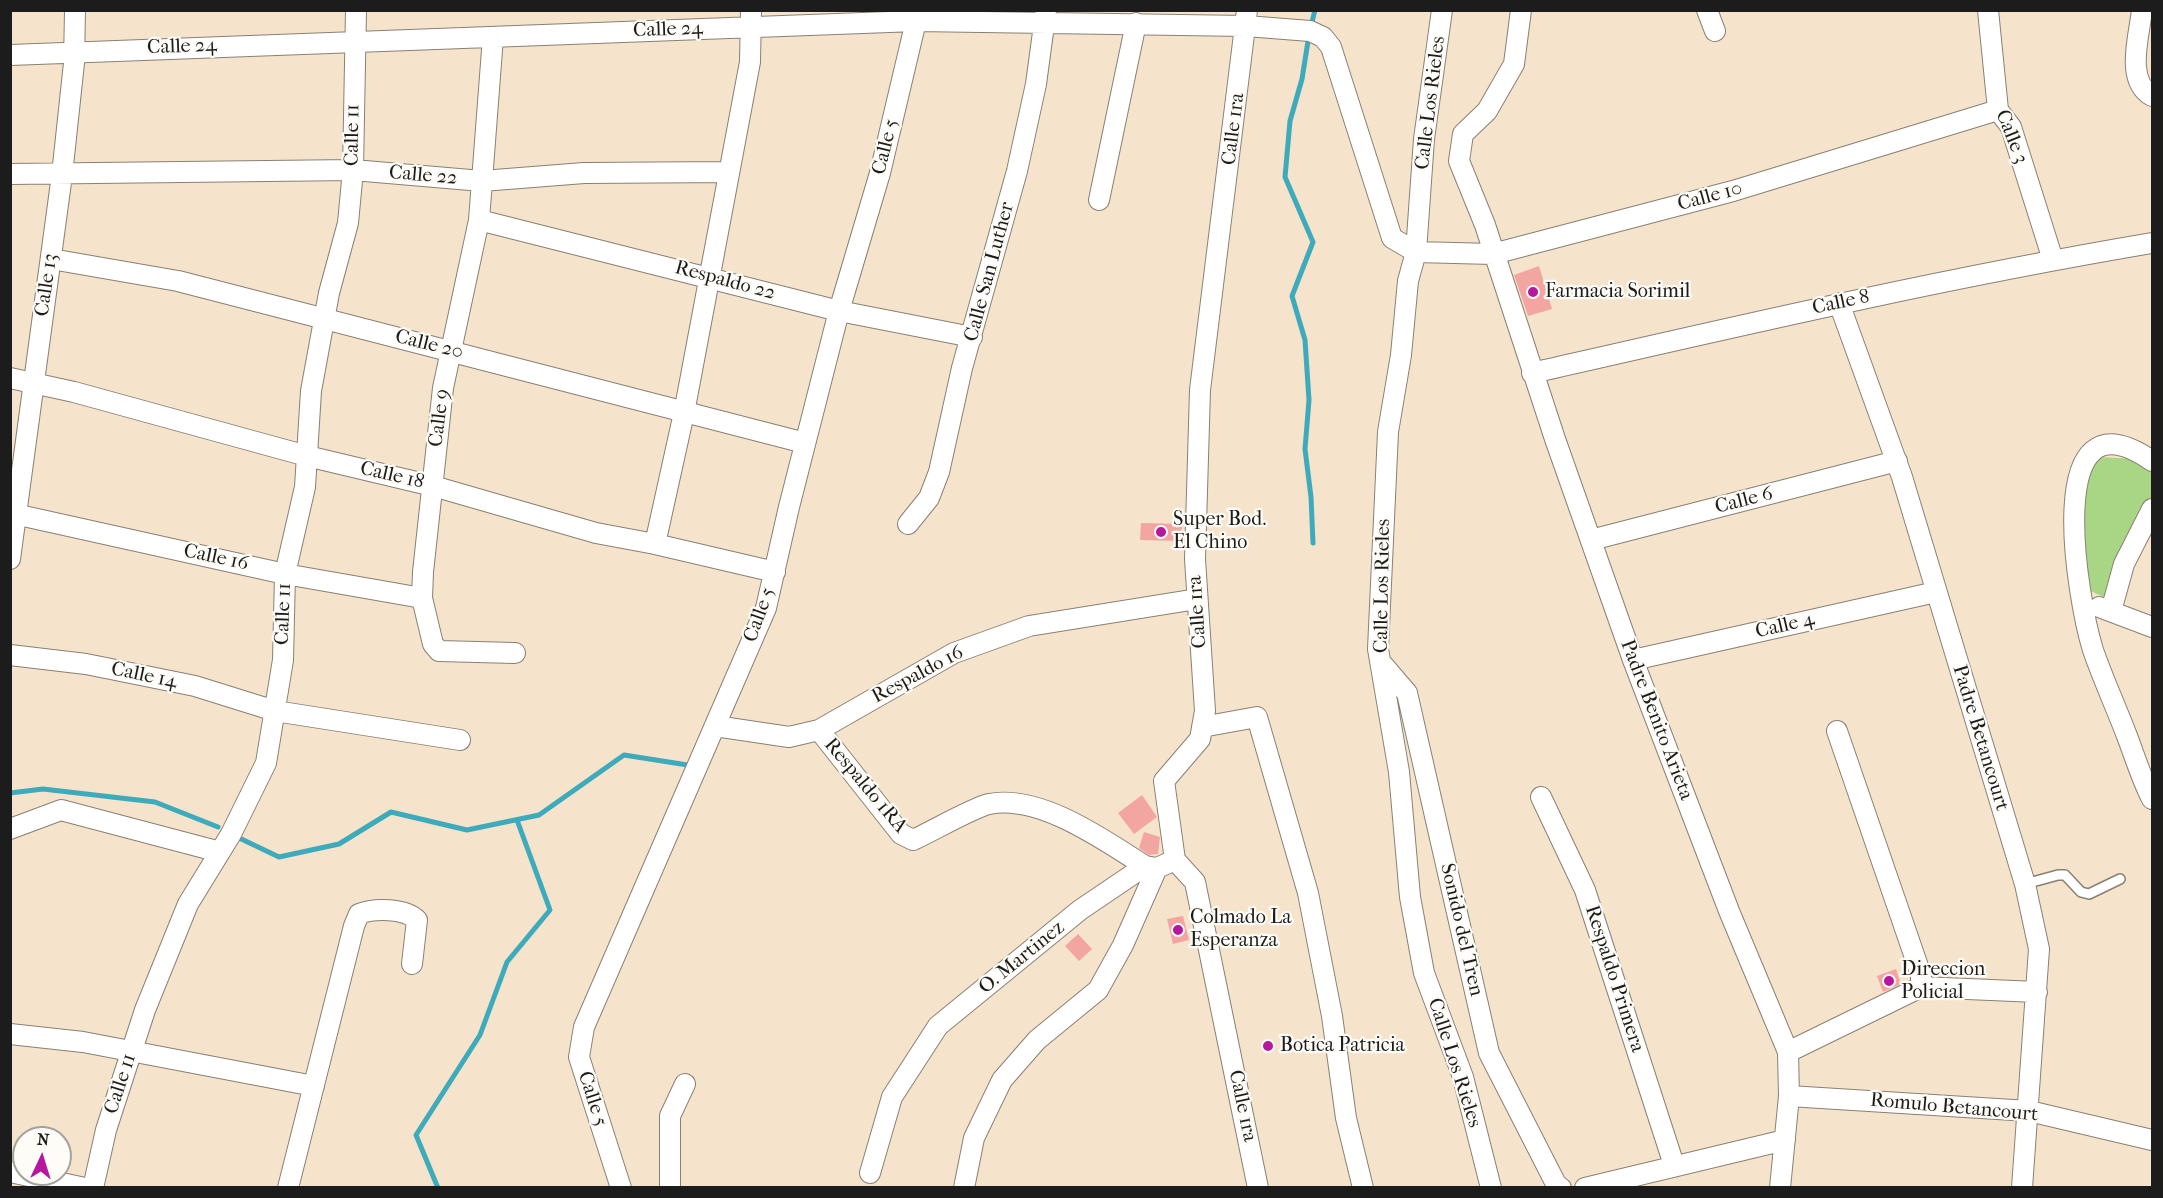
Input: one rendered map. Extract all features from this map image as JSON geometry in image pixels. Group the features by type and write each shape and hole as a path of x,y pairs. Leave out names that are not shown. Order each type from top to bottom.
{"street":[{"name":"Calle 13","path":"10,559 14,513 62,176 74,51 75,10"},
{"name":"Calle 11","path":"93,1188 106,1130 145,1010 188,904 220,852 266,763 283,660 285,573 305,487 311,391 329,293 348,223 353,170 356,10"},
{"name":"Calle Los Rieles","path":"1442,10 1424,139 1416,252 1408,281 1401,355 1388,432 1378,649 1383,665 1400,772 1410,897 1424,974 1463,1077 1491,1188"},
{"name":"Padre Benito Arieta","path":"1521,10 1514,64 1486,111 1463,134 1459,161 1485,225 1492,254 1532,373 1633,660 1728,910 1788,1052 1789,1096 1780,1188"},
{"path":"1707,10 1715,31"},
{"name":"Calle 3","path":"1988,10 1998,110 2012,127 2053,260"},
{"path":"2142,10 2137,81 2144,91 2152,96"},
{"name":"Calle 24","path":"10,55 355,40 493,37 750,19 916,21 1044,16 1136,23 1246,18 1310,31 1323,37 1331,47 1392,238 1416,252"},
{"name":"Calle San Luther","path":"908,524 929,498 939,472 972,337 1017,171 1036,84 1044,16"},
{"name":"Calle 1ra","path":"1246,18 1200,390 1195,560 1205,711 1200,739 1164,781 1159,865 1195,882 1258,1188"},
{"path":"655,544 684,413 750,62 750,19"},
{"name":"Calle 5","path":"621,1188 579,1057 584,1028 766,608 805,443 839,311 880,173 916,21"},
{"path":"1099,200 1136,23"},
{"name":"Calle 9","path":"493,37 479,219 443,388 422,598 432,644 439,651 515,653"},
{"name":"Calle 10","path":"1416,252 1492,254 1733,191 1998,110"},
{"name":"Calle 22","path":"10,174 62,176 353,170 482,181 584,173 728,172"},
{"name":"Respaldo 22","path":"479,219 710,276 839,311 972,337"},
{"name":"Calle 8","path":"1532,373 1839,303 2053,260 2152,243"},
{"name":"Calle 20","path":"51,260 178,281 805,443"},
{"name":"Padre Betancourt","path":"1839,303 1897,461 2025,884 2039,949 2022,1188"},
{"name":"Calle 18","path":"10,378 307,456 433,486 596,533 655,544 775,572"},
{"path":"2152,461 2142,454 2118,446 2101,446 2084,459 2075,492 2076,569 2093,649 2152,800"},
{"name":"Calle 6","path":"1591,540 1897,461"},
{"path":"2111,611 2124,564 2152,509"},
{"name":"Calle 16","path":"14,513 285,573 422,598"},
{"name":"Calle 4","path":"1633,660 1936,592"},
{"name":"Respaldo 16","path":"714,726 789,737 819,730 954,653 1029,626 1197,599"},
{"path":"2082,601 2152,627"},
{"name":"Calle 14","path":"10,655 86,664 195,686 274,711 460,740"},
{"name":"Sonido del Tren","path":"1383,665 1407,693 1489,1053 1556,1184 1561,1188"},
{"path":"1202,727 1257,717 1308,893 1332,1016 1346,1118 1363,1188"},
{"name":"Respaldo 1RA","path":"819,730 901,834 913,840 988,804 1021,805 1077,823 1159,865"},
{"path":"1837,731 1921,975 1921,987"},
{"name":"Respaldo Primera","path":"1541,797 1585,890 1674,1165"},
{"path":"10,829 61,810 220,852"},
{"path":"964,1188 974,1138 1002,1080 1037,1040 1098,990 1123,945 1159,865"},
{"name":"O. Martinez","path":"870,1173 892,1097 938,1026 1080,910 1159,865"},
{"path":"288,1188 359,914 370,909 411,914 417,920 412,964"},
{"path":"1788,1052 1921,987 2037,992"},
{"path":"10,1034 83,1042 314,1086"},
{"path":"670,1188 670,1116 685,1084"},
{"name":"Romulo Betancourt","path":"1789,1096 2029,1112 2152,1140"},
{"path":"1585,1188 1785,1140"},
{"path":"10,1172 85,1188"}],"lane":[{"path":"2025,884 2058,874 2065,875 2081,892 2089,894 2120,879"}],"green space":[{"path":"2097,457 2139,459 2152,470 2152,497 2112,590 2104,597 2088,590 2080,491"}],"building":[{"name":"Farmacia Sorimil","path":"1539,266 1552,309 1528,316 1514,275"},
{"name":"Super Bod. El Chino","path":"1141,523 1182,524 1181,541 1140,540"},
{"path":"1142,795 1157,817 1134,834 1118,813"},
{"path":"1144,832 1160,837 1158,854 1149,855 1139,848"},
{"name":"Colmado La Esperanza","path":"1183,916 1189,940 1173,944 1167,919"},
{"path":"1078,934 1092,949 1079,961 1065,946"},
{"name":"Direccion Policial","path":"1896,969 1901,984 1883,992 1877,976"}],"waterway":[{"path":"1311,26 1315,10"},
{"path":"1309,35 1302,79 1290,121 1285,177 1313,242 1292,296 1305,340 1309,400 1305,449 1311,497 1313,543"},
{"path":"235,836 279,857 339,844 391,812 467,830 539,815 624,755 694,766"},
{"path":"10,793 43,789 155,802 218,827"},
{"path":"438,1188 416,1135 480,1035 507,962 550,910 517,820"}],"place":[{"name":"Farmacia Sorimil","path":"1533,292"},
{"name":"Super Bod. El Chino","path":"1161,532"},
{"name":"Colmado La Esperanza","path":"1178,930"},
{"name":"Direccion Policial","path":"1889,981"},
{"name":"Botica Patricia","path":"1268,1046"}]}
